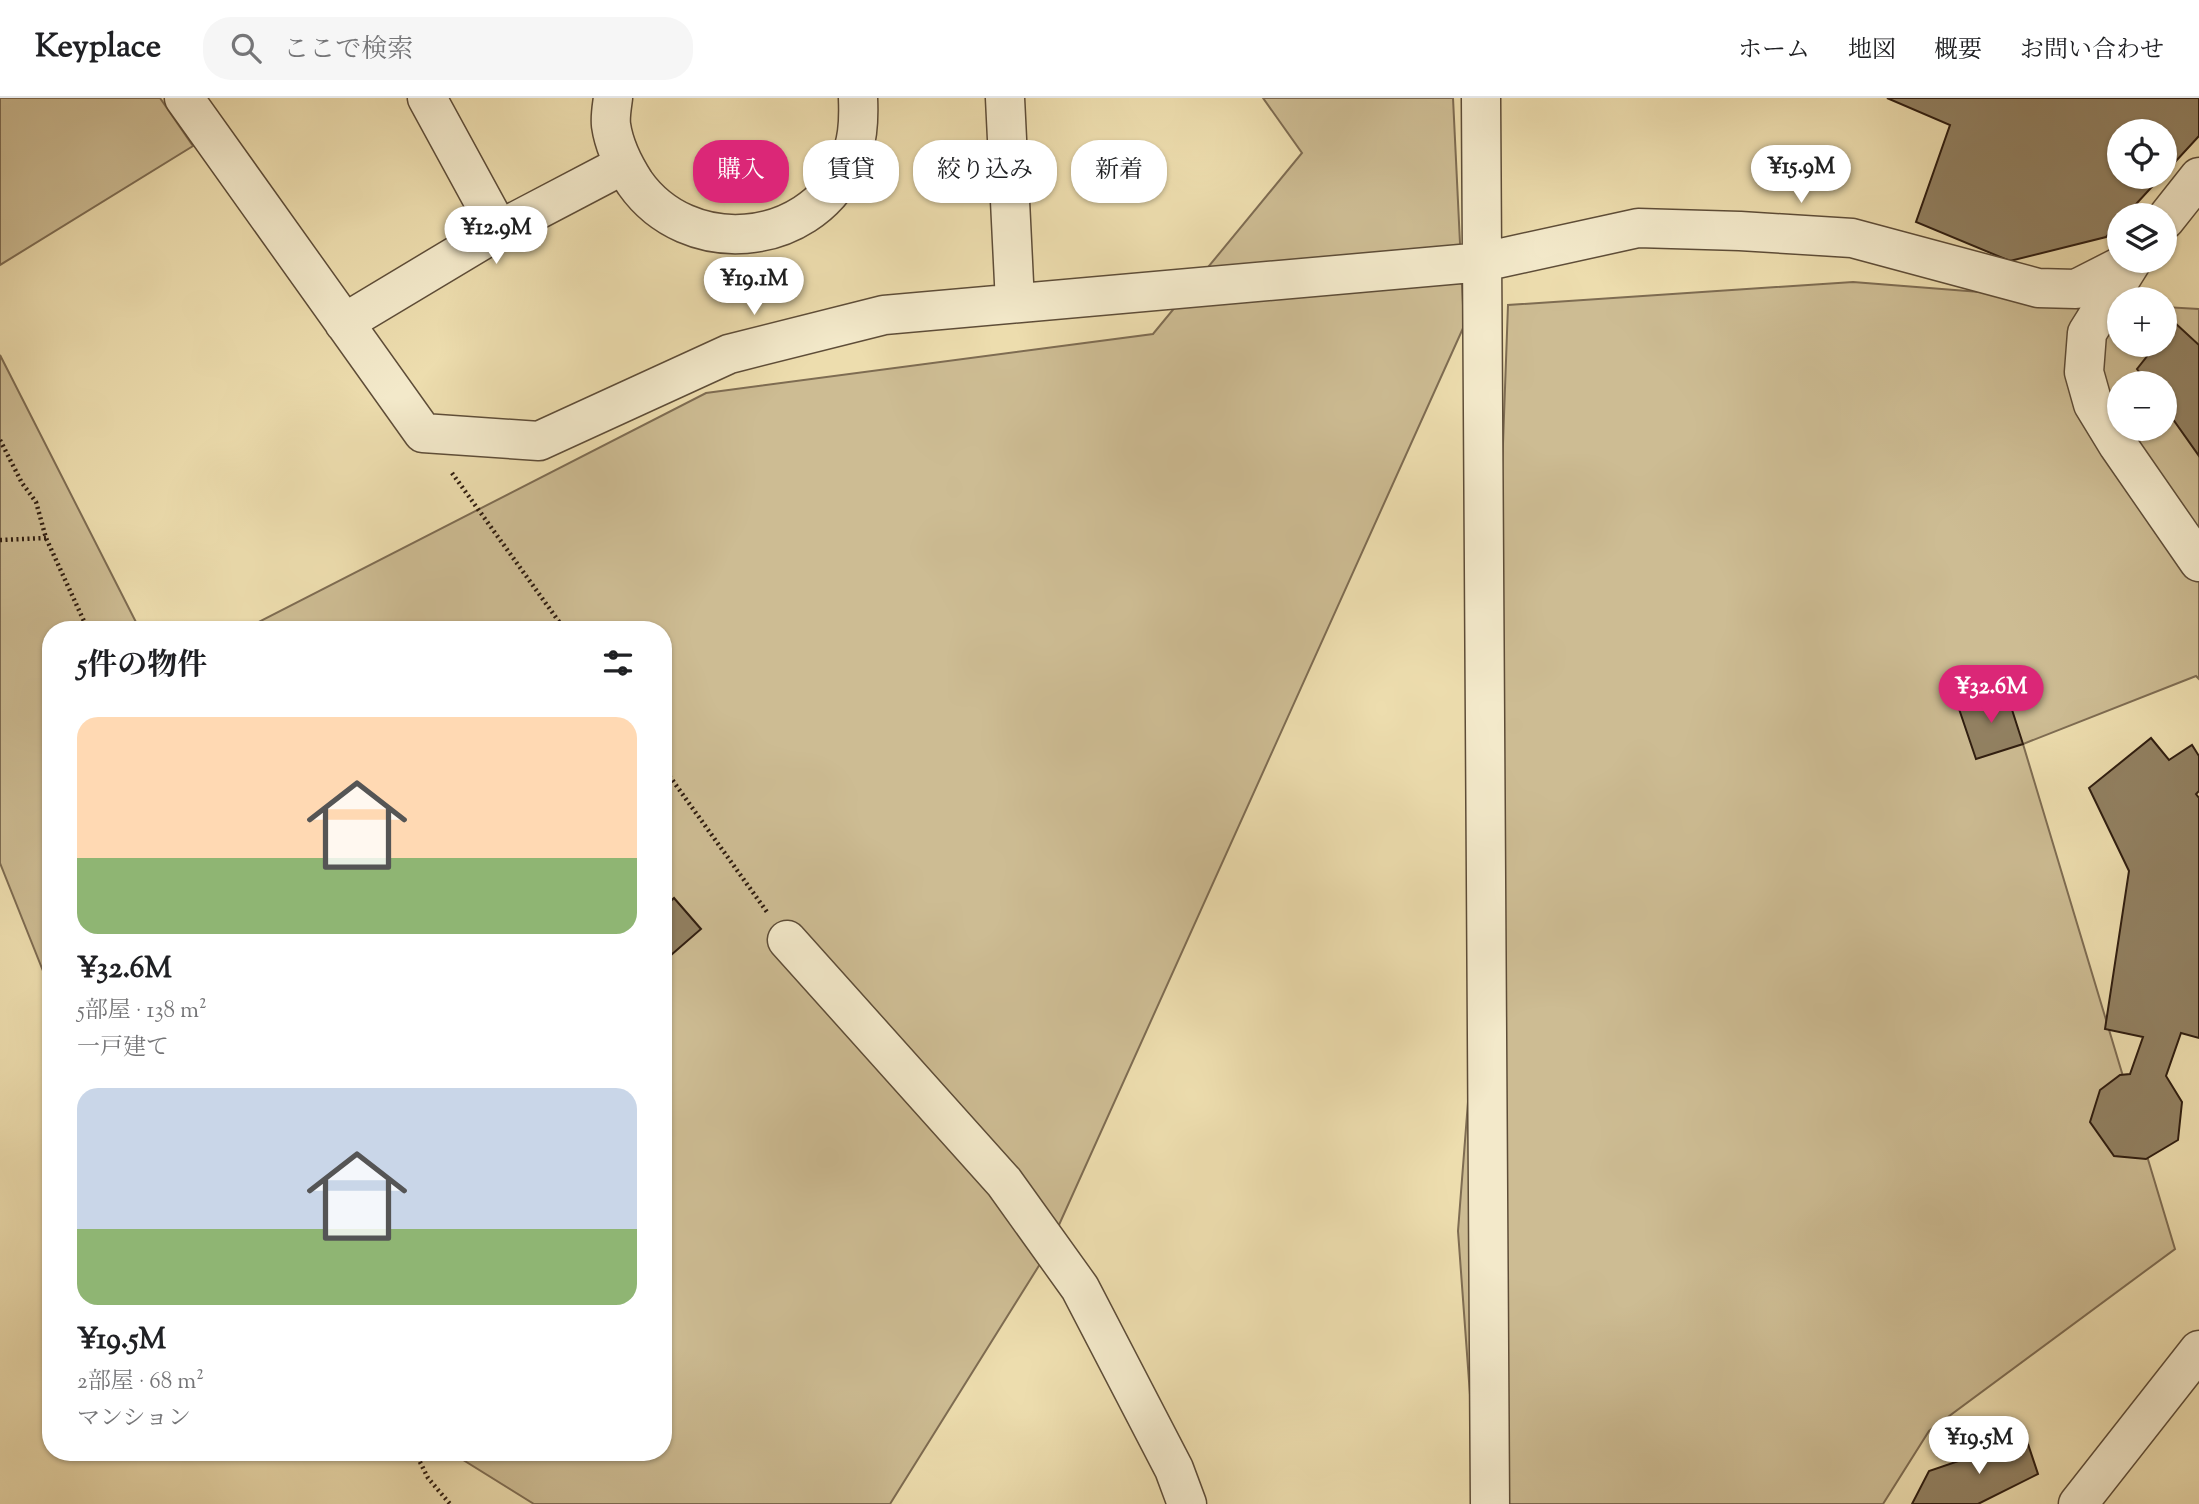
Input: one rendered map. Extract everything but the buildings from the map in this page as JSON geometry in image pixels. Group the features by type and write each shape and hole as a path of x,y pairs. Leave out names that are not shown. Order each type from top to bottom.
{"street":[{"path":"184,98 424,433 540,441 729,354 884,315 1483,262 1638,228 1741,230 1852,238 2038,288 2076,289 2107,273"},
{"path":"427,98 499,230"},
{"path":"613,98 611,124 623,165 646,198 677,222 716,234 755,234 793,222 825,198 848,165 859,128 858,98"},
{"path":"1004,98 1015,303"},
{"path":"1481,98 1490,1504"},
{"path":"344,323 499,230 623,165"},
{"path":"2177,205 2199,177"},
{"path":"2124,273 2087,333 2084,372 2094,404 2118,445 2199,562"},
{"path":"787,940 1004,1182 1080,1288 1174,1469 1187,1504"},
{"path":"2078,1504 2199,1350"}],"path":[{"path":"424,433 559,621"},
{"path":"0,440 22,483 36,502 46,538 84,621"},
{"path":"0,540 46,538"},
{"path":"672,780 787,940"},
{"path":"420,1461 428,1478 450,1504"}],"shaded area":[{"path":"0,98 160,98 193,146 0,265"},
{"path":"1263,98 1453,98 1464,326 1045,1256 890,1504 534,1504 465,1461 672,1461 672,621 261,621 706,393 1153,334 1302,153"},
{"path":"1853,282 2107,302 2107,357 2177,357 2177,308 2199,309 2199,679 2196,676 2023,744 2175,1249 1929,1431 1883,1504 1478,1504 1458,1231 1489,831 1508,305"},
{"path":"0,355 135,621 42,621 42,968 0,863"}]}
